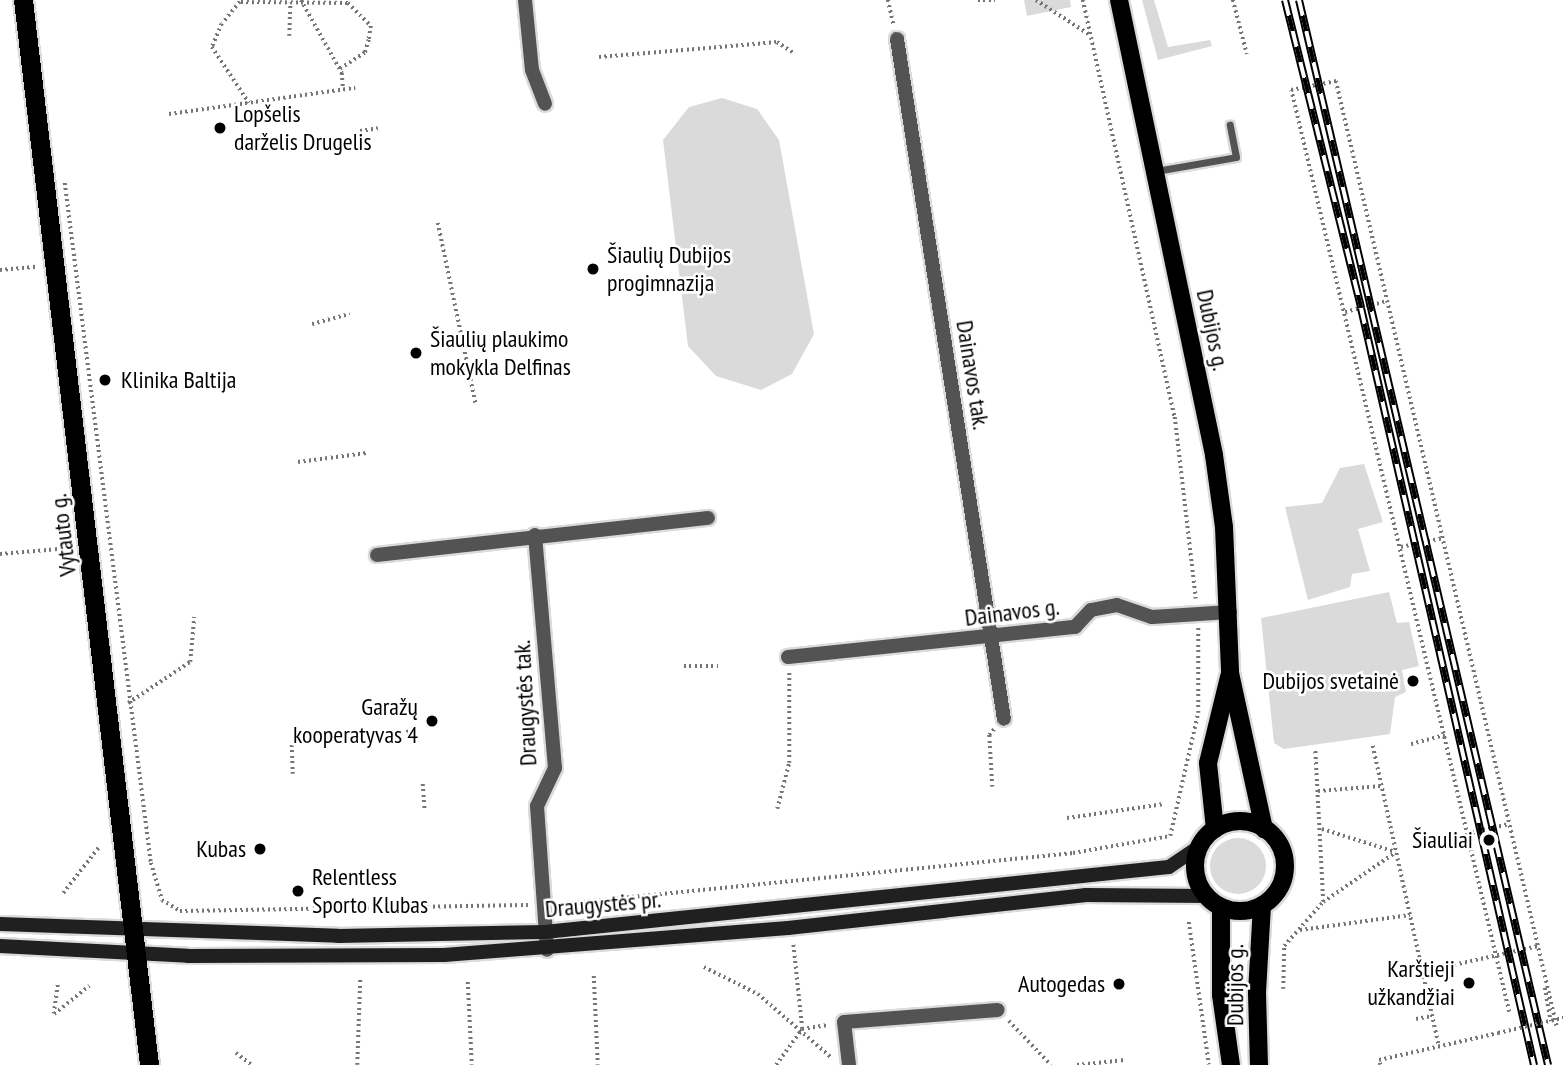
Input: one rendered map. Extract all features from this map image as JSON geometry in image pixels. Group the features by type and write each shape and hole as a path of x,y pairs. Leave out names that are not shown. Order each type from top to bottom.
{"highway":[{"name":"Vytauto g.","path":"23,0 149,1065"}],"main road":[{"name":"Dubijos g.","path":"1118,0 1214,456 1230,612 1230,673 1264,828"},
{"name":"Dubijos g.","path":"1215,829 1208,764 1230,673"},
{"path":"1244,822 1264,828 1279,843 1285,873 1277,892 1262,905 1242,911 1214,902 1196,872 1200,846 1215,829 1244,822"},
{"name":"Draugystės pr.","path":"0,924 338,936 545,932 1169,867 1200,846"},
{"name":"Draugystės pr.","path":"0,946 135,955 340,957 547,950 1086,895 1214,902"},
{"name":"Dubijos g.","path":"1214,902 1221,995 1231,1065"},
{"name":"Dubijos g.","path":"1259,1065 1257,992 1262,905"}],"street":[{"path":"525,0 532,70 545,104"},
{"name":"Dainavos tak.","path":"897,39 1004,719"},
{"path":"377,555 535,535 708,518"},
{"name":"Draugystės tak.","path":"535,535 555,768 537,806 547,950"},
{"name":"Dainavos g.","path":"788,657 992,638 1075,627 1091,610 1117,605 1152,617 1230,612"},
{"path":"849,1065 844,1022 998,1010"}],"lane":[{"path":"1155,172 1236,157 1230,125"}],"path":[{"path":"888,0 897,39"},
{"path":"978,0 995,0"},
{"path":"1036,0 1091,36"},
{"path":"65,179 129,702 155,884 172,909 544,906 1073,853 1170,836 1198,713 1198,614 1175,417 1083,0"},
{"path":"1233,0 1247,54"},
{"path":"249,103 212,47 222,24 242,1 348,3 371,26 365,52 340,69"},
{"path":"302,1 340,69 343,89"},
{"path":"289,36 290,3"},
{"path":"600,57 777,41 793,53"},
{"path":"1509,1012 1291,90 1335,80 1557,1027"},
{"path":"169,114 355,88"},
{"path":"360,131 378,128"},
{"path":"438,223 477,405"},
{"path":"0,270 55,265"},
{"path":"1344,312 1387,301"},
{"path":"312,324 350,314"},
{"path":"298,462 366,453"},
{"path":"1401,547 1443,538"},
{"path":"0,554 89,547"},
{"path":"109,716 190,662 194,617"},
{"path":"777,809 789,763 788,657"},
{"path":"684,666 718,666"},
{"path":"992,787 989,735 1004,719"},
{"path":"401,733 417,730"},
{"path":"1411,744 1445,735"},
{"path":"292,745 293,774"},
{"path":"1373,746 1439,1046"},
{"path":"1315,751 1323,902"},
{"path":"423,784 425,810"},
{"path":"1318,791 1382,786"},
{"path":"1067,818 1164,804"},
{"path":"1467,834 1509,824"},
{"path":"1321,829 1396,852"},
{"path":"63,894 99,847"},
{"path":"1283,989 1284,947 1297,930 1323,902 1396,852"},
{"path":"1297,930 1410,915"},
{"path":"1189,922 1209,1065"},
{"path":"1422,972 1537,944"},
{"path":"1537,944 1551,1021"},
{"path":"776,1065 802,1029 796,954"},
{"path":"704,967 758,994 802,1029 840,1065"},
{"path":"594,976 598,1065"},
{"path":"357,1065 360,979"},
{"path":"468,982 472,1065"},
{"path":"58,985 54,1014 89,986"},
{"path":"998,1010 1051,1065"},
{"path":"1416,1019 1432,1016"},
{"path":"1380,1065 1379,1060 1563,1018"},
{"path":"802,1029 844,1022"},
{"path":"236,1053 252,1065"},
{"path":"1077,1065 1125,1060"}],"shaded area":[{"path":"1024,0 1070,0 1071,7 1027,16"},
{"path":"1142,0 1154,0 1168,47 1210,40 1212,46 1158,60"},
{"path":"722,98 757,109 779,140 814,334 792,374 761,390 716,376 688,346 663,140 689,107"},
{"path":"1364,464 1383,522 1358,529 1370,571 1352,574 1350,587 1308,600 1285,507 1322,503 1340,468"},
{"path":"1389,592 1397,623 1409,622 1419,666 1402,670 1406,692 1395,697 1390,734 1284,749 1274,743 1261,618"},
{"path":"1238,838 1249,840 1258,846 1264,855 1264,877 1258,886 1249,892 1238,894 1227,892 1218,886 1212,877 1210,866 1212,855 1218,846 1227,840"}],"railway":[{"path":"1285,0 1361,308 1534,1065"},
{"path":"1299,0 1548,1065"}],"place":[{"name":"Lopšelis darželis Drugelis","path":"220,128"},
{"name":"Šiaulių Dubijos progimnazija","path":"593,269"},
{"name":"Šiaulių plaukimo mokykla Delfinas","path":"416,353"},
{"name":"Klinika Baltija","path":"105,380"},
{"name":"Dubijos svetainė","path":"1413,681"},
{"name":"Garažų kooperatyvas 4","path":"432,721"},
{"name":"Šiauliai","path":"1489,840"},
{"name":"Kubas","path":"260,849"},
{"name":"Relentless Sporto Klubas","path":"298,891"},
{"name":"Karštieji užkandžiai","path":"1469,983"},
{"name":"Autogedas","path":"1119,984"}]}
